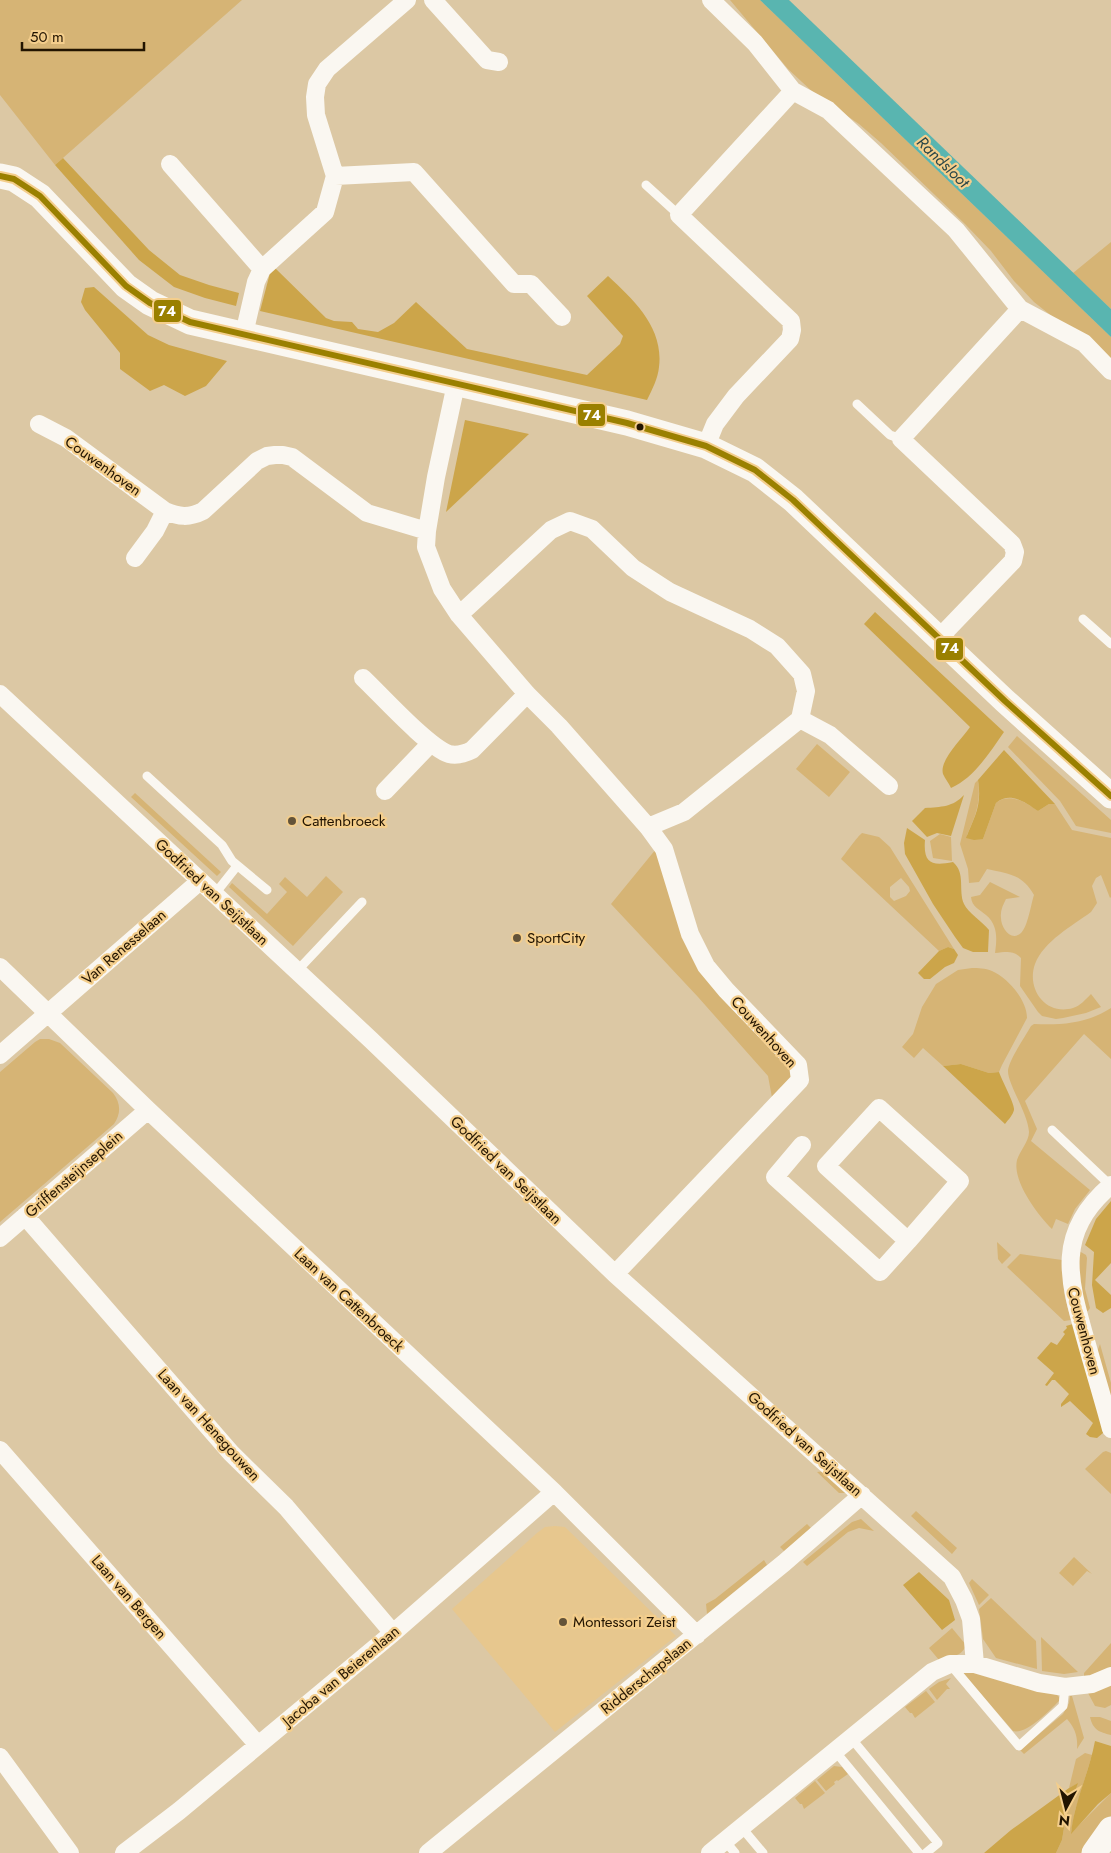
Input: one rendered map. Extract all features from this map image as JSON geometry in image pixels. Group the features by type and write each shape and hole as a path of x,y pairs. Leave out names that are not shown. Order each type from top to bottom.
{"street":[{"path":"244,334 256,282 262,269 325,212 335,176 316,115 315,97 317,84 326,70 407,0"},
{"path":"432,0 487,60 498,62"},
{"path":"711,0 754,43 793,91 828,110 956,230 1020,309 1084,343 1111,371"},
{"path":"706,446 715,424 736,396 790,339 791,321 679,215 793,91"},
{"path":"170,164 262,269"},
{"path":"335,176 414,172 514,284 532,284 562,317"},
{"path":"0,176 14,179 40,196 126,286 150,304 190,322 627,423 706,446 755,470 793,500 1025,719 1111,796"},
{"path":"939,638 1013,561 1015,552 1012,544 901,439 1020,309"},
{"name":"Couwenhoven","path":"456,384 436,477 427,531 426,547 442,589 459,615 527,694 559,726 648,827 664,849 690,934 706,966 726,990 798,1065 800,1080 615,1274"},
{"name":"Couwenhoven","path":"40,424 66,438 165,511 175,515 184,517 203,511 257,461 267,456 283,455 299,462 367,513 427,531"},
{"path":"135,558 155,531 165,511"},
{"path":"459,615 551,530 570,521 592,529 633,568 670,592 750,629 777,646 802,674 806,691 800,719 684,812 648,827"},
{"path":"363,678 431,743 450,754 461,755 472,750 527,694"},
{"name":"Godfried van Seijstlaan","path":"0,694 371,1040 615,1274 952,1577 964,1600 970,1619 975,1664"},
{"path":"800,719 830,735 889,786"},
{"path":"385,791 431,743"},
{"name":"Van Renesselaan","path":"49,1013 200,881"},
{"name":"Laan van Cattenbroeck","path":"0,967 148,1110 554,1492 697,1634"},
{"path":"0,1055 49,1013"},
{"path":"802,1145 775,1177 880,1272 908,1241 960,1181 879,1108 826,1166 908,1241"},
{"name":"Griffensteijnseplein","path":"0,1238 148,1110"},
{"name":"Couwenhoven","path":"1111,1185 1095,1200 1081,1219 1072,1244 1070,1273 1071,1288 1079,1320 1111,1429"},
{"name":"Laan van Henegouwen","path":"25,1216 231,1453 286,1507 393,1633"},
{"name":"Laan van Bergen","path":"0,1450 258,1745"},
{"name":"Jacoba van Beierenlaan","path":"124,1853 179,1811 393,1633 554,1492"},
{"name":"Ridderschapslaan","path":"428,1853 784,1563 862,1495"},
{"path":"710,1853 730,1847 742,1828 932,1672 950,1664 975,1664 1039,1683 1064,1687 1092,1684 1111,1676"},
{"path":"0,1757 70,1853"},
{"path":"1094,1853 1111,1828"}],"lane":[{"path":"646,185 679,215"},
{"path":"857,404 890,435 901,439"},
{"path":"1084,619 1111,644"},
{"path":"147,776 222,845 237,866 267,890"},
{"path":"214,895 237,866"},
{"path":"296,972 362,902"},
{"path":"1052,1130 1111,1185"},
{"path":"950,1664 1019,1746 1063,1706 1064,1687"},
{"path":"851,1738 938,1844 926,1853"},
{"path":"835,1751 919,1853"},
{"path":"742,1828 762,1853"}],"shaded area":[{"path":"0,0 242,0 55,165 0,95"},
{"path":"730,0 760,0 1111,337 1111,363 1034,302 1014,281 991,251 881,143 859,124 816,95 788,69"},
{"path":"63,158 149,250 180,275 239,293 236,306 174,287 139,260 55,165"},
{"path":"1111,242 1111,309 1073,273"},
{"path":"275,268 326,318 334,321 352,322 358,329 378,332 394,323 416,302 467,349 587,375 620,344 623,336 587,296 608,276 637,305 652,327 659,353 657,375 647,400 260,311 270,273"},
{"path":"94,287 148,335 169,345 227,361 206,386 185,396 164,385 150,391 120,369 120,353 85,310 81,302 85,288"},
{"path":"465,420 529,434 446,512"},
{"path":"875,612 1004,732 974,771 959,784 951,788 943,774 944,762 970,727 864,624"},
{"path":"1017,736 1111,820 1111,833 1076,826 1060,801 1008,747"},
{"path":"817,744 850,772 829,797 796,769"},
{"path":"1004,750 1055,804 1049,804 1038,811 1017,799 1007,798 1001,800 996,803 983,839 974,840 966,838 978,804 978,780"},
{"path":"978,780 979,795 977,808 967,835 983,839 996,803 1012,798 1038,811 1049,804 1055,804 1072,830 1111,838 1111,897 1101,875 1096,878 1092,886 1097,903 1091,912 1059,935 1045,948 1035,964 1033,973 1033,983 1040,998 1054,1008 1076,1007 1091,994 1101,1007 1086,1013 1063,1018 1056,1019 1042,1016 1020,986 1021,958 1013,953 995,953 996,937 993,923 974,906 971,897 980,895 990,882 1020,897 1006,899 1001,913 1001,922 1005,930 1014,936 1023,930 1034,895 1020,879 987,869 979,882 969,883 968,869 960,844 975,783"},
{"path":"135,793 221,872 217,876 131,797"},
{"path":"964,795 951,836 937,833 927,837 912,821 925,808 951,804"},
{"path":"907,828 925,840 927,859 930,862 939,864 953,862 957,866 961,876 964,904 989,930 988,952 973,952 963,948 933,904 905,854 904,843"},
{"path":"862,833 879,837 890,847 954,949 948,947 939,951 841,859","holes":["901,878 910,891 906,896 894,901 890,897 890,887"]},
{"path":"940,834 951,837 952,861 933,858 930,841"},
{"path":"656,849 677,917 793,1072 792,1083 773,1103 768,1076 698,997 611,904"},
{"path":"326,876 343,892 293,946 229,887 232,883 267,914 287,892 279,884 285,877 307,897"},
{"path":"948,947 954,949 958,955 954,963 945,967 930,979 924,979 918,973 939,951"},
{"path":"982,968 998,974 1016,990 1026,1011 1027,1018 999,1072 989,1073 961,1064 943,1066 923,1048 914,1058 902,1047 913,1034 922,1007 936,984 958,970"},
{"path":"1111,1008 1111,1059 1084,1034 1025,1101 1037,1129 1031,1141 1090,1190 1075,1209 1068,1224 1056,1219 1052,1229 1033,1207 1018,1178 1017,1160 1028,1139 1029,1132 1028,1124 1008,1070 1018,1048 1034,1024 1074,1022 1092,1017"},
{"path":"40,1039 49,1039 60,1043 113,1093 118,1101 119,1112 114,1124 0,1222 0,1072"},
{"path":"961,1064 989,1073 999,1072 1014,1107 1013,1114 1005,1124 943,1066"},
{"path":"1111,1201 1111,1263 1095,1280 1111,1295 1111,1308 1103,1313 1096,1308 1092,1285 1094,1252 1085,1245 1096,1219"},
{"path":"997,1242 1011,1255 1002,1264 998,1259"},
{"path":"1079,1251 1086,1255 1087,1258 1085,1289 1090,1308 1085,1312 1078,1287"},
{"path":"1020,1254 1062,1260 1064,1293 1071,1320 1064,1321 1007,1267"},
{"path":"1073,1324 1104,1429 1103,1433 1097,1438 1086,1434 1093,1423 1070,1401 1061,1407 1061,1404 1069,1394 1055,1380 1052,1380 1047,1386 1045,1385 1054,1373 1037,1358 1051,1342 1057,1345 1065,1334 1063,1332 1067,1328 1066,1326"},
{"path":"1100,1344 1111,1383 1111,1402 1097,1352"},
{"path":"1106,1451 1111,1453 1111,1494 1085,1469"},
{"path":"826,1471 846,1493 839,1493 817,1472"},
{"path":"916,1511 957,1548 952,1554 911,1516"},
{"path":"861,1519 874,1531 859,1528 848,1532 807,1566 803,1562 852,1522"},
{"path":"807,1524 812,1529 784,1551 780,1547"},
{"name":"Montessori Zeist","path":"545,1527 565,1527 676,1636 555,1732 452,1609 537,1533"},
{"path":"1074,1557 1092,1574 1087,1571 1073,1586 1059,1573"},
{"path":"764,1560 767,1565 707,1614 706,1604"},
{"path":"919,1572 949,1600 955,1620 942,1630 903,1585"},
{"path":"972,1579 989,1595 979,1605 969,1583"},
{"path":"991,1598 1036,1641 1037,1669 996,1658 983,1639 979,1609"},
{"path":"952,1628 966,1645 959,1654 939,1660 929,1648"},
{"path":"1041,1637 1078,1672 1064,1674 1042,1671"},
{"path":"1111,1643 1111,1667 1084,1678 1084,1673"},
{"path":"963,1669 1057,1695 1059,1701 1031,1726 1013,1731 962,1672"},
{"path":"951,1678 946,1684 950,1689 947,1689 937,1700 929,1689 939,1682"},
{"path":"1111,1685 1111,1705 1105,1708 1095,1706 1088,1693"},
{"path":"926,1691 935,1702 915,1718 905,1707"},
{"path":"1070,1696 1072,1696 1084,1738 1077,1749 1075,1733 1067,1719 1024,1754 1020,1750 1063,1714 1069,1703"},
{"path":"1090,1717 1100,1717 1111,1721 1111,1735 1097,1730"},
{"path":"1095,1741 1111,1746 1111,1793 1098,1804 1071,1834 1075,1810"},
{"path":"1085,1753 1092,1755 1075,1811 1071,1833 1111,1793 1111,1816 1082,1853 1056,1853 1062,1840 1066,1816 1077,1784 1069,1788 1076,1759"},
{"path":"834,1766 842,1767 848,1774 834,1782 835,1784 826,1791 817,1780"},
{"path":"815,1781 825,1793 804,1809 802,1804 795,1798"},
{"path":"1078,1783 1066,1816 1062,1840 1056,1853 984,1853 1011,1830"}],"water":[{"name":"Randsloot","path":"760,0 789,0 1111,309 1111,337"}],"transit line":[{"name":"74","path":"0,176 14,179 40,196 126,286 150,303 190,322 627,423 706,446 755,470 793,500 1005,701 1111,796"}],"place":[{"name":"Cattenbroeck","path":"292,821"},
{"name":"SportCity","path":"517,938"},
{"name":"Montessori Zeist","path":"563,1622"}]}
